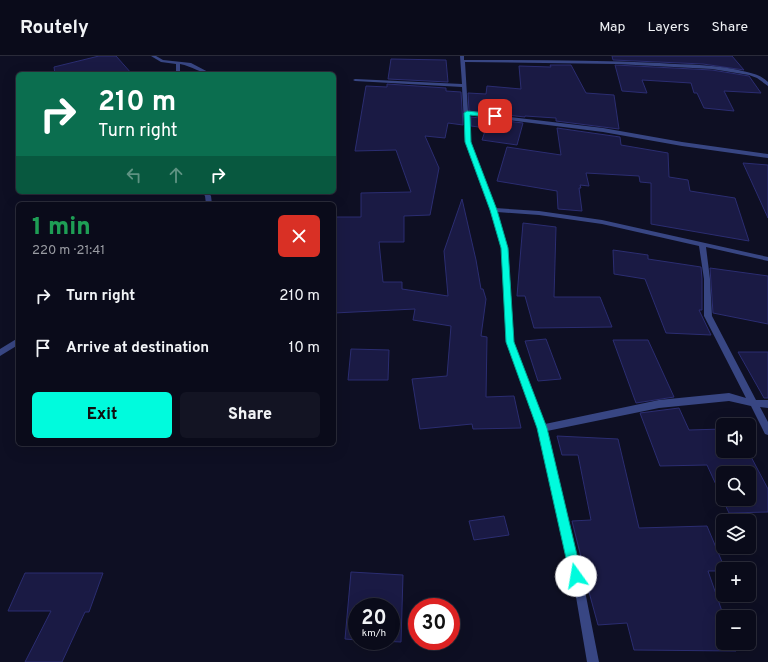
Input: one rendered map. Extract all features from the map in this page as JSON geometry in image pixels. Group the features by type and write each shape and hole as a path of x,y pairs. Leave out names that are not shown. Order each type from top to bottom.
{"street":[{"path":"153,56 162,61 189,64 206,72"},
{"path":"594,662 580,591 542,428 510,342 505,248 468,142 463,59 567,63 590,62 737,70 755,76 768,85"},
{"path":"178,62 178,72"},
{"path":"354,80 465,86"},
{"path":"467,113 603,130 682,144 768,156"},
{"path":"493,210 539,213 602,222 768,259"},
{"path":"702,245 707,279 708,316 768,432"},
{"path":"0,353 16,342"},
{"path":"542,428 659,404 729,397 753,403 768,404"}],"building":[{"path":"99,56 116,56 130,72 55,72 54,67"},
{"path":"612,56 732,56 744,70 703,64 613,60"},
{"path":"391,59 446,60 448,82 388,79"},
{"path":"550,65 571,65 586,93 614,95 619,129 556,121 556,118 525,117 469,111 468,93 486,94 487,86 521,89 519,66 551,67"},
{"path":"615,65 712,70 749,76 761,93 724,91 734,111 704,108 697,93 694,93 691,83 642,80 647,93 622,91"},
{"path":"387,84 446,88 446,91 461,92 463,125 448,123 445,138 425,136 439,168 430,215 404,216 404,242 379,242 383,282 402,282 402,289 448,296 444,251 462,199 481,289 483,289 486,299 481,336 487,337 486,397 514,396 521,428 473,429 472,424 420,429 412,379 447,376 451,326 413,320 415,309 336,313 336,217 361,217 361,193 411,192 396,150 355,151 366,86 387,87"},
{"path":"471,117 523,123 517,145 482,140 486,128 471,126"},
{"path":"557,128 620,137 621,145 668,153 669,177 688,180 690,191 735,198 749,241 651,224 651,183 640,182 639,176 586,173 589,186 580,185 581,188 579,188 582,211 558,209 557,191 497,181 507,147 561,155"},
{"path":"743,163 768,165 768,218"},
{"path":"523,223 556,227 554,297 600,297 612,327 534,328 525,296 517,296"},
{"path":"613,250 648,255 648,259 701,267 702,310 699,310 711,335 666,333 645,279 614,274"},
{"path":"710,268 768,276 768,324 713,313"},
{"path":"546,339 561,379 538,381 525,341"},
{"path":"613,340 648,340 674,397 636,403"},
{"path":"351,349 389,350 388,380 348,380"},
{"path":"738,352 768,352 768,398 764,398"},
{"path":"679,408 689,430 716,429 716,458 752,458 756,466 716,466 716,485 707,465 660,466 640,413"},
{"path":"557,436 618,439 639,528 707,526 716,548 716,554 719,554 722,562 716,562 716,571 708,571 716,594 716,602 719,602 722,610 716,610 716,650 736,651 634,650 627,623 598,625 572,521 591,520 578,455 562,455"},
{"path":"756,466 768,489 768,512 729,513 726,506 756,506"},
{"path":"504,516 509,535 474,540 469,521"},
{"path":"351,572 403,575 401,642 400,598 349,598"},
{"path":"25,573 103,573 89,612 85,612 62,662 25,662 51,611 8,611"},
{"path":"348,606 348,639 345,639"}],"route":[{"path":"495,116 467,113 468,142 483,181 505,248 510,342 542,428 576,576"}]}
